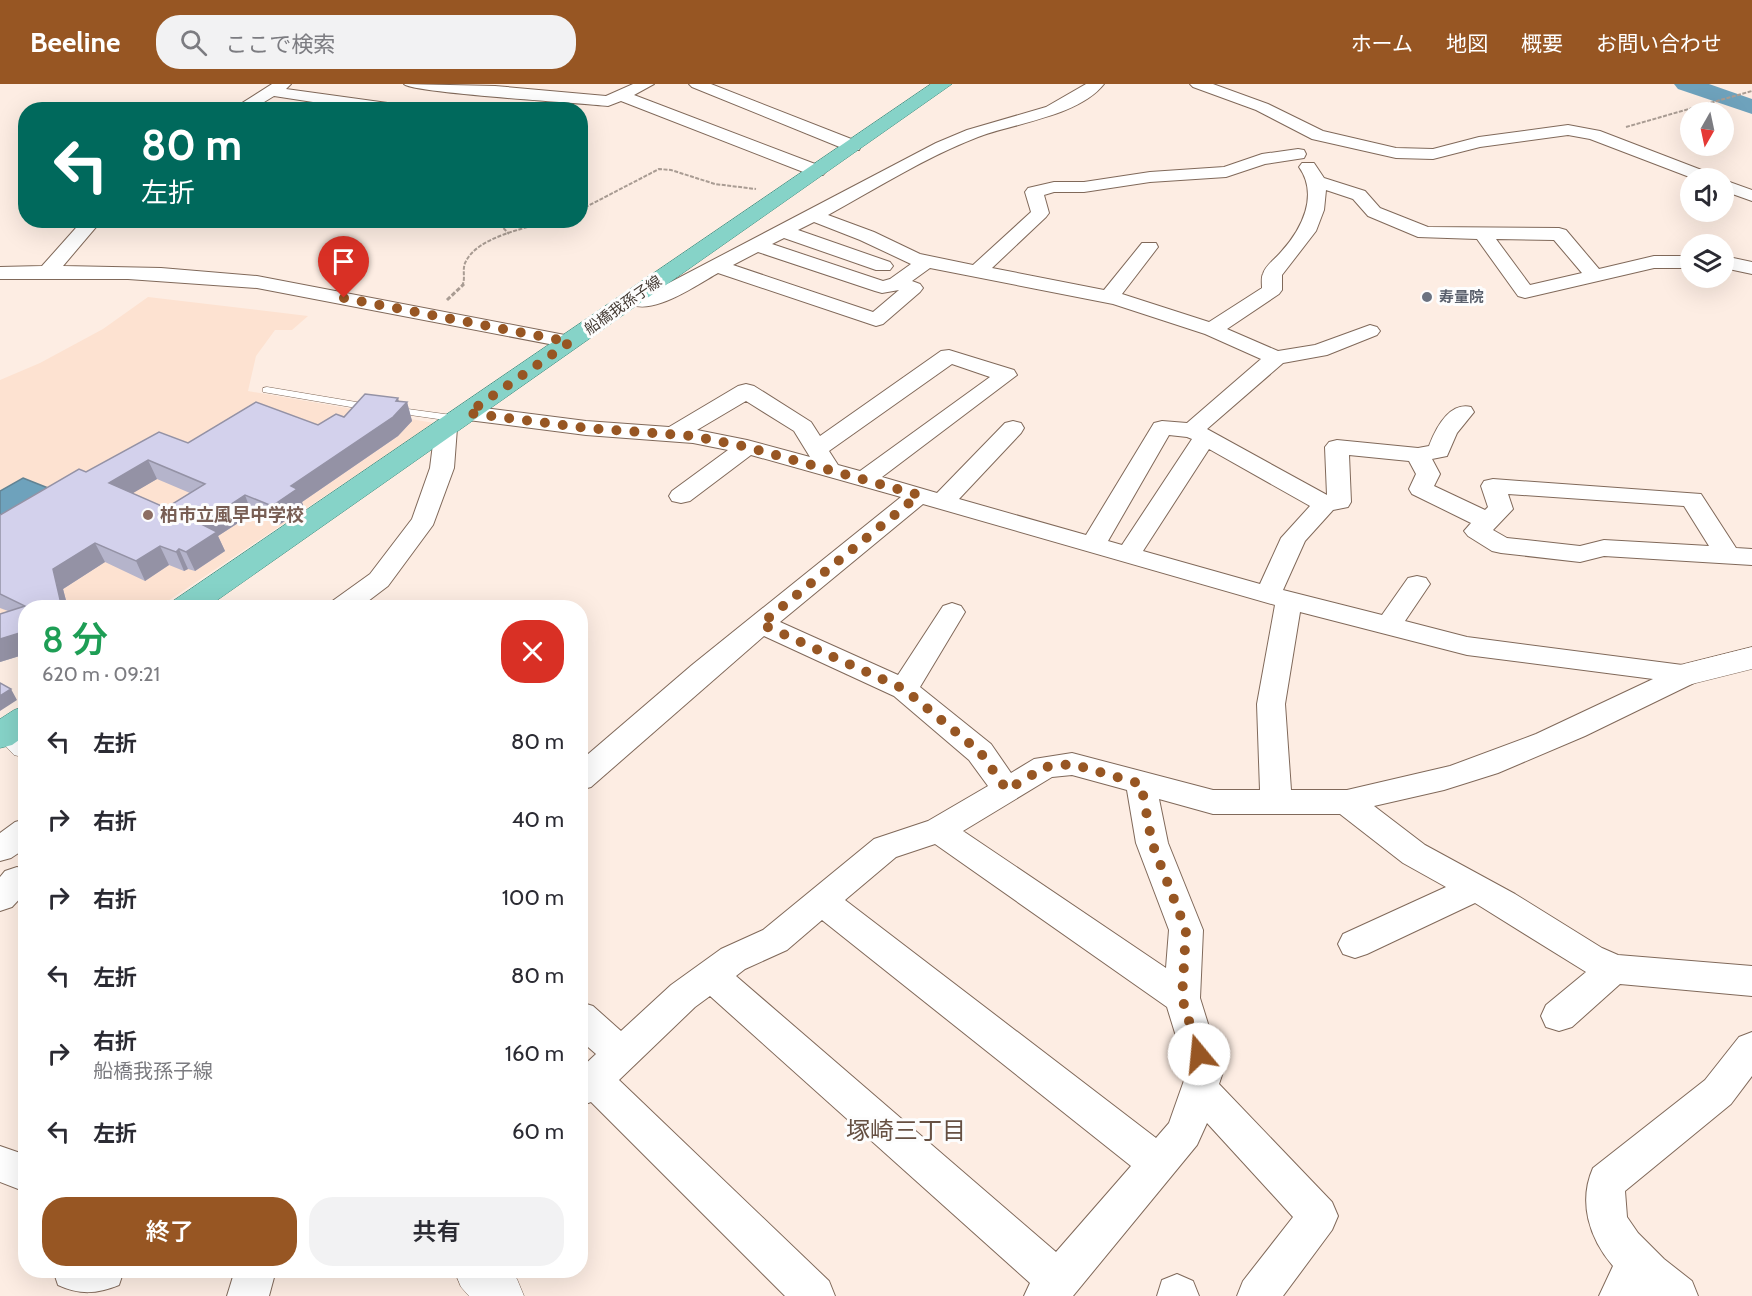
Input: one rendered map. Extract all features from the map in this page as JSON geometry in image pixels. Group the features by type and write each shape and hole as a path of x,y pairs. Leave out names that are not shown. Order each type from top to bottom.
{"main road":[{"name":"船橋我孫子線","path":"196,600 944,84"}],"street":[{"path":"412,84 462,90 608,100 646,84"},
{"path":"697,84 853,146"},
{"path":"634,298 648,302 942,147 973,134 1052,110 1096,84"},
{"path":"1185,84 1203,87 1262,107 1318,135 1396,153 1417,155 1553,131 1582,132 1680,168"},
{"path":"252,102 276,88 356,102"},
{"path":"622,96 817,171"},
{"path":"978,271 1040,213 1034,192 1054,187 1084,187 1150,177 1226,172 1262,159 1298,154 1318,135"},
{"path":"1298,154 1318,182 1359,195 1374,212 1425,233 1559,234 1596,277"},
{"path":"1212,330 1272,290 1272,274 1309,232 1315,213 1318,182"},
{"path":"1734,189 1752,196"},
{"path":"772,202 867,236 914,259 1109,297 1212,330 1276,358 1320,351 1370,332"},
{"path":"48,272 86,228"},
{"path":"782,231 883,266"},
{"path":"1483,234 1525,292 1654,262 1680,262"},
{"path":"756,245 882,287 897,283 927,261"},
{"path":"1109,297 1149,247"},
{"path":"1734,264 1752,268"},
{"path":"717,266 876,320 913,288 897,283"},
{"path":"1,275 125,271 257,282 570,342"},
{"path":"823,460 949,356 1006,375 864,479"},
{"path":"1127,556 1198,434 1276,358"},
{"path":"674,434 747,391 803,427 823,460"},
{"path":"1092,546 1162,428 1198,434 1325,504 1339,502 1337,447 1418,455 1439,451 1446,432 1463,412"},
{"path":"351,600 379,580 424,520 458,420 674,434 823,460 864,479 1092,546 1279,598 1467,646 1689,674"},
{"path":"588,772 702,672 761,624 931,498 1013,428"},
{"path":"681,496 747,447"},
{"path":"1418,455 1428,474 1421,489 1488,521"},
{"path":"1493,486 1692,499 1739,556 1604,548 1580,555 1501,545 1477,531 1501,509 1493,486"},
{"path":"1276,801 1271,704 1279,598 1294,538 1325,504"},
{"path":"1388,626 1418,584"},
{"path":"904,689 952,612"},
{"path":"761,624 904,689 980,752 1007,790"},
{"path":"599,1074 683,996 733,959 775,940 885,848 939,830 1045,767 1072,764 1213,802 1347,802 1372,794 1456,776 1523,751 1689,674 1752,658"},
{"path":"712,976 1048,1292 1184,1133 1205,1072 1182,998 1186,930 1152,843 1141,784"},
{"path":"1347,802 1414,854 1476,888 1590,958 1614,969 1677,976 1752,980"},
{"path":"939,830 1182,998"},
{"path":"0,849 18,837"},
{"path":"1355,945 1476,888"},
{"path":"822,901 1158,1163"},
{"path":"1559,1016 1614,969"},
{"path":"588,1041 599,1074 814,1296"},
{"path":"1677,1296 1628,1280 1611,1229 1604,1193 1607,1181 1718,1092 1752,1048"},
{"path":"1199,1088 1318,1216 1258,1296"},
{"path":"0,1164 18,1171"},
{"path":"248,1296 254,1278"},
{"path":"485,1278 500,1296"}],"lane":[{"path":"267,390 458,420"}],"path":[{"path":"1594,135 1752,91"},
{"path":"588,206 659,169 671,170 715,184 758,189 772,202"},
{"path":"503,228 509,234"},
{"path":"431,314 464,284 462,272 466,261 477,250 527,228"}],"shaded area":[{"name":"柏市立風早中学校","path":"148,297 308,316 292,330 275,330 256,356 248,391 434,423 169,600 18,600 18,616 0,633 0,380 40,363 103,329"}],"water":[{"path":"23,478 53,490 0,522 0,491"}],"building":[{"path":"365,394 398,398 396,401 407,402 393,417 291,486 297,489 272,506 245,495 201,524 217,532 186,552 179,549 176,552 160,546 136,561 95,543 53,569 60,600 18,600 18,603 0,594 0,515 79,469 86,472 159,432 188,443 256,402 318,425 336,414 344,417","holes":["148,460 205,484 166,508 109,483"]},
{"path":"18,608 18,633 0,639 0,614"},
{"path":"0,683 11,689 0,696"}],"waterway":[{"path":"1686,84 1752,107"}],"place":[{"name":"寿量院","path":"1427,297"},
{"name":"柏市立風早中学校","path":"148,515"}],"district":[{"name":"塚崎三丁目","path":"906,1131"}],"route":[{"path":"344,298 570,342 468,413 586,428 693,436 747,447 919,495 761,624 904,689 980,752 1007,790 1045,767 1072,764 1141,784 1152,843 1186,930 1182,998 1199,1054"}]}
